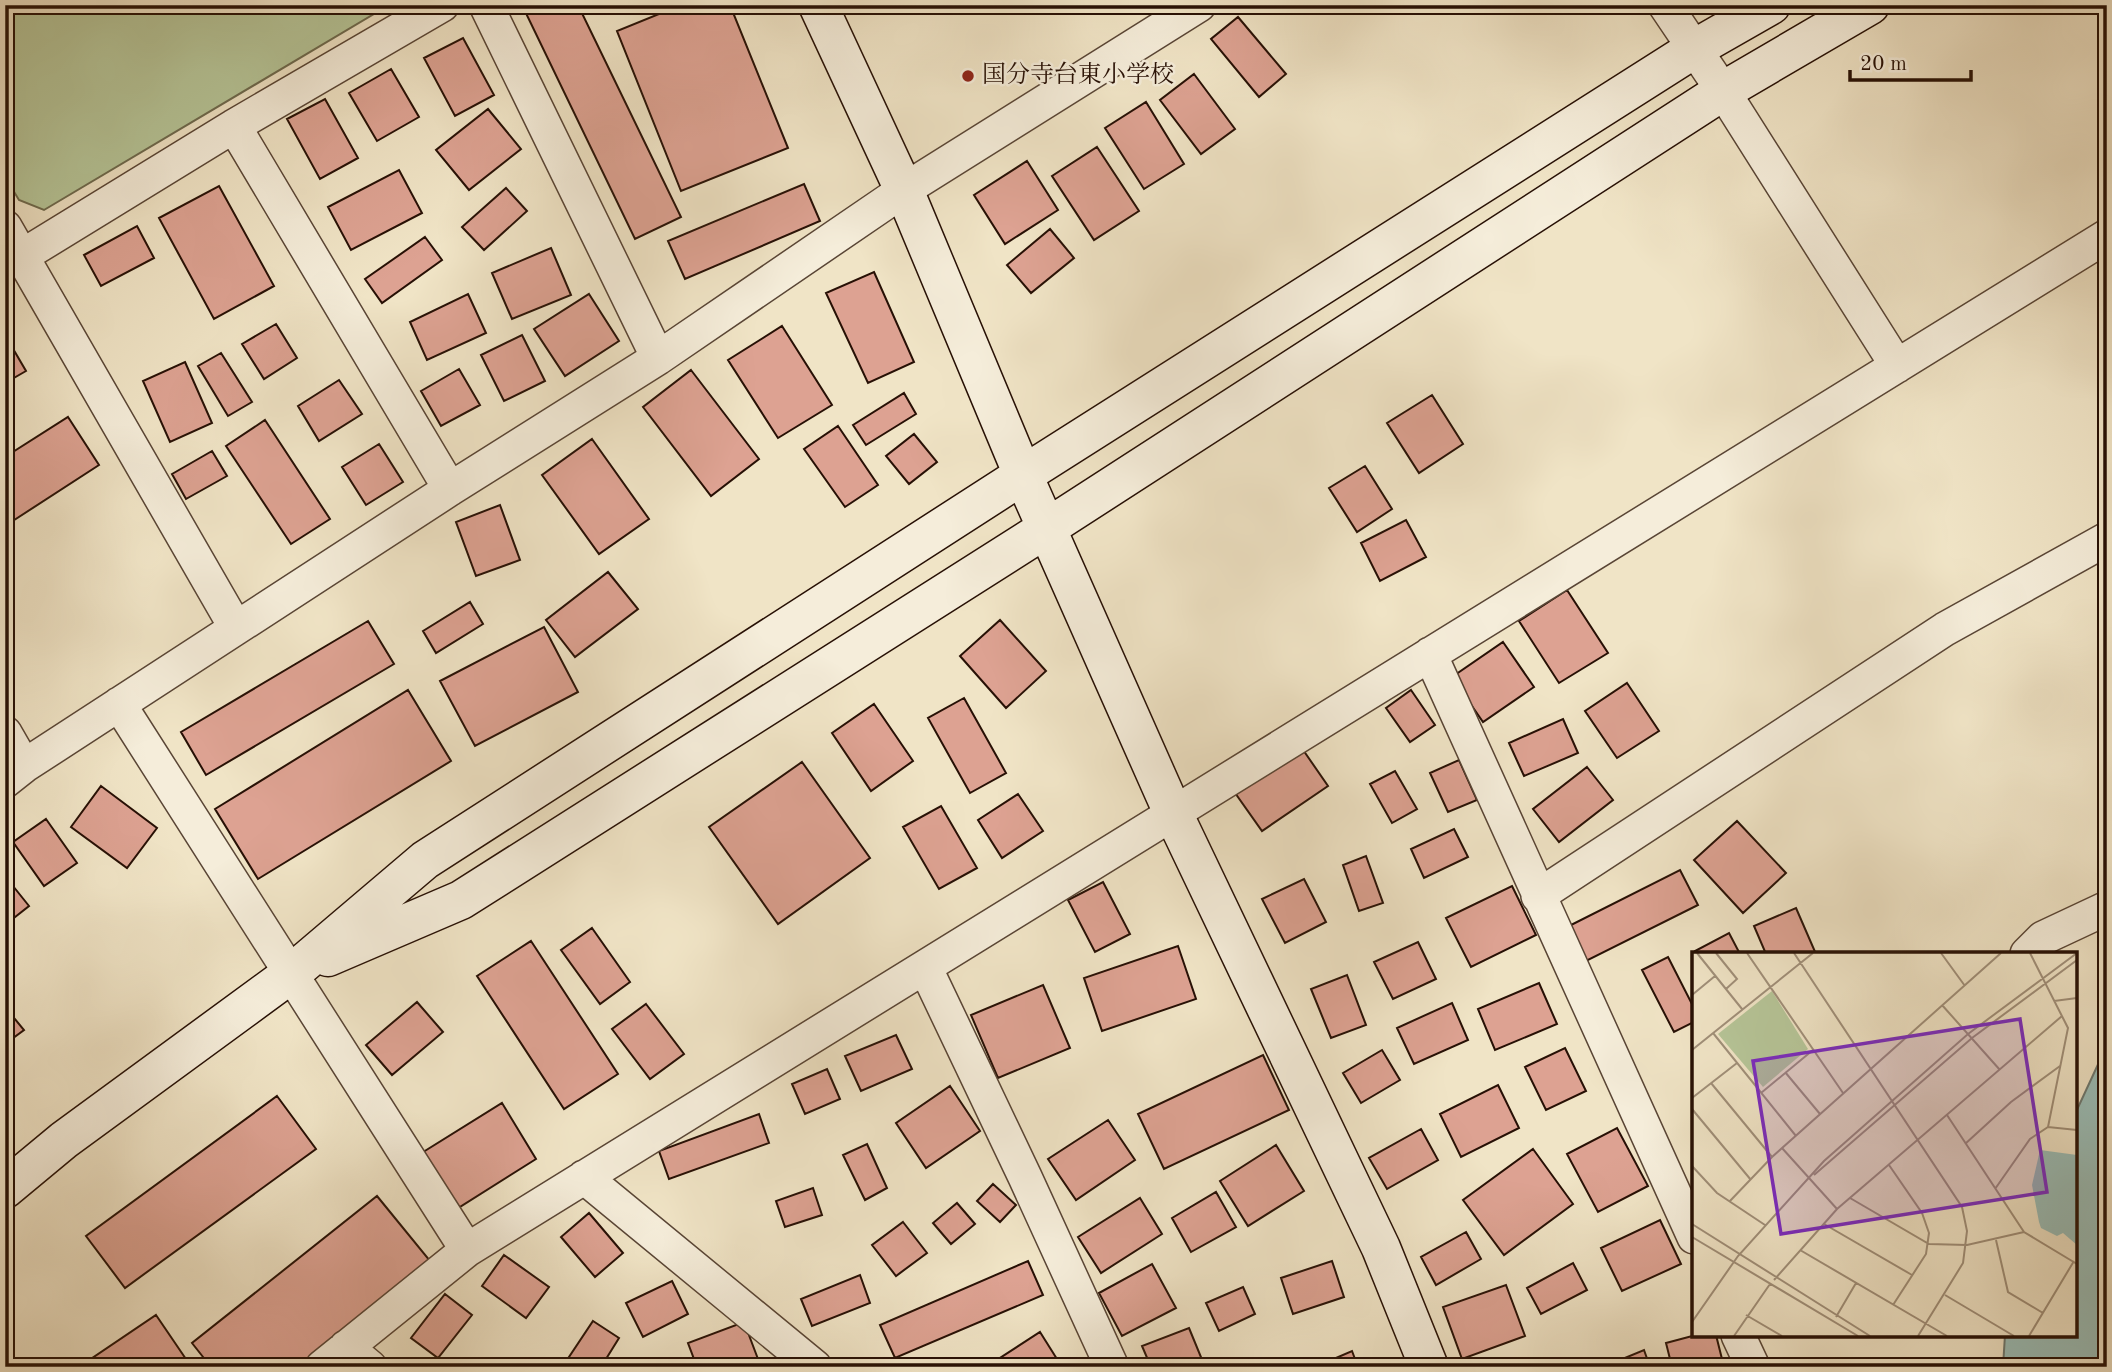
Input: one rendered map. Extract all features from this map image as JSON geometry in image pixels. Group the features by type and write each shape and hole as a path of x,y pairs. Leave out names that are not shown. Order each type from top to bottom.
{"street":[{"path":"22,256 234,126 442,5"},
{"path":"486,5 658,358"},
{"path":"818,5 904,190 1023,475 1173,813 1381,1248 1429,1367"},
{"path":"5,733 15,773 450,489 658,358 904,190 1199,5"},
{"path":"1665,5 1723,91 1897,366"},
{"path":"5,1189 64,1140 292,973 425,860 1023,475 1694,49 1771,5"},
{"path":"292,973 461,900 1048,528 1723,91 1870,5"},
{"path":"234,126 450,489"},
{"path":"5,227 236,628"},
{"path":"346,1360 467,1250 2107,236"},
{"path":"1538,896 1945,629 2107,539"},
{"path":"1430,654 1692,1233"},
{"path":"119,704 467,1250"},
{"path":"2029,952 2043,938 2107,908"},
{"path":"925,967 1112,1367"},
{"path":"584,1177 815,1367"},
{"path":"1739,1337 1753,1367"}],"green space":[{"path":"5,5 389,5 44,210 19,200 5,177"}],"water":[{"path":"2107,1045 2107,1367 2003,1367 2005,1337 2077,1337 2077,1110"}],"building":[{"path":"522,5 578,5 681,217 635,239"},
{"path":"681,5 730,5 788,148 681,191 617,31"},
{"path":"1238,17 1286,74 1259,97 1211,39"},
{"path":"463,38 494,95 455,116 424,58"},
{"path":"391,69 419,117 377,141 349,93"},
{"path":"1194,74 1235,129 1201,154 1160,100"},
{"path":"325,99 358,158 320,179 287,119"},
{"path":"1146,102 1184,164 1144,189 1105,128"},
{"path":"488,109 521,149 469,190 436,150"},
{"path":"1097,147 1139,211 1094,240 1052,176"},
{"path":"1027,161 1058,210 1005,244 974,195"},
{"path":"399,170 422,213 351,250 328,207"},
{"path":"804,184 820,221 685,279 668,241"},
{"path":"219,186 274,286 214,319 159,218"},
{"path":"506,188 527,211 484,250 462,227"},
{"path":"137,226 154,258 101,286 84,255"},
{"path":"1050,229 1074,258 1031,293 1007,265"},
{"path":"425,237 442,260 382,303 365,279"},
{"path":"551,248 571,295 512,319 492,273"},
{"path":"874,272 914,362 868,383 826,293"},
{"path":"468,294 486,333 427,360 410,322"},
{"path":"589,294 619,341 565,376 534,329"},
{"path":"276,324 297,358 264,379 242,344"},
{"path":"782,326 832,405 778,438 728,360"},
{"path":"5,335 26,371 5,383"},
{"path":"522,335 545,381 504,401 481,355"},
{"path":"221,353 252,402 228,416 198,366"},
{"path":"185,362 212,423 170,442 143,381"},
{"path":"459,369 480,405 441,426 421,391"},
{"path":"691,370 759,459 711,496 643,407"},
{"path":"339,380 362,414 319,441 298,406"},
{"path":"904,393 916,414 866,445 853,425"},
{"path":"1432,395 1463,444 1419,473 1387,423"},
{"path":"68,417 99,465 5,526 5,457"},
{"path":"265,420 330,519 291,544 226,446"},
{"path":"838,426 878,485 845,507 804,449"},
{"path":"914,434 937,462 909,484 886,456"},
{"path":"592,439 649,519 599,554 542,475"},
{"path":"379,444 403,482 366,505 342,467"},
{"path":"212,451 227,476 186,499 172,474"},
{"path":"1365,466 1392,509 1357,532 1329,488"},
{"path":"500,505 520,560 476,576 456,522"},
{"path":"1406,520 1426,557 1380,581 1361,543"},
{"path":"608,572 638,609 575,657 546,620"},
{"path":"1567,590 1608,653 1559,683 1519,621"},
{"path":"470,602 483,624 436,653 423,631"},
{"path":"1000,620 1046,671 1006,708 960,656"},
{"path":"368,621 394,664 206,775 181,732"},
{"path":"544,627 578,692 475,746 440,681"},
{"path":"1503,642 1534,687 1483,722 1452,677"},
{"path":"1627,683 1659,731 1617,758 1585,711"},
{"path":"408,690 451,761 258,879 215,809"},
{"path":"1411,690 1435,725 1410,742 1386,708"},
{"path":"964,698 1006,773 970,793 928,718"},
{"path":"874,704 913,761 871,791 832,733"},
{"path":"1563,719 1578,753 1524,776 1509,743"},
{"path":"1299,744 1328,786 1262,831 1233,790"},
{"path":"1459,760 1477,800 1448,812 1430,773"},
{"path":"802,762 870,858 778,924 709,827"},
{"path":"1587,767 1613,800 1559,842 1533,809"},
{"path":"1395,771 1417,809 1392,823 1370,784"},
{"path":"101,786 157,828 127,868 71,827"},
{"path":"1018,794 1043,831 1002,858 978,820"},
{"path":"941,806 977,868 939,889 903,827"},
{"path":"46,819 77,863 44,886 13,842"},
{"path":"1737,821 1786,873 1743,913 1694,860"},
{"path":"1454,829 1468,857 1424,878 1411,849"},
{"path":"1366,856 1383,903 1359,911 1343,865"},
{"path":"1680,870 1698,905 1584,962 1567,927"},
{"path":"5,876 29,906 5,925"},
{"path":"1304,879 1326,922 1285,943 1262,899"},
{"path":"1103,882 1130,934 1095,952 1068,900"},
{"path":"1512,886 1536,935 1471,967 1446,918"},
{"path":"1796,908 1815,952 1765,952 1754,926"},
{"path":"592,928 630,982 600,1004 561,950"},
{"path":"1729,933 1739,952 1695,952"},
{"path":"531,941 618,1074 564,1109 477,976"},
{"path":"1418,942 1436,979 1393,999 1374,962"},
{"path":"1178,946 1196,999 1102,1031 1084,978"},
{"path":"1668,957 1692,1004 1692,1023 1674,1032 1642,970"},
{"path":"1347,975 1366,1025 1331,1038 1311,989"},
{"path":"1539,983 1557,1024 1495,1050 1478,1009"},
{"path":"1043,985 1070,1048 998,1078 971,1015"},
{"path":"417,1002 443,1032 392,1075 366,1045"},
{"path":"1452,1003 1468,1040 1414,1064 1397,1028"},
{"path":"646,1004 684,1054 650,1079 612,1029"},
{"path":"5,1007 24,1030 5,1044"},
{"path":"896,1035 912,1069 861,1091 845,1056"},
{"path":"1565,1048 1586,1091 1546,1110 1525,1067"},
{"path":"1382,1050 1400,1080 1361,1103 1343,1073"},
{"path":"1263,1055 1289,1110 1164,1169 1138,1114"},
{"path":"827,1069 840,1099 805,1114 792,1084"},
{"path":"1498,1085 1519,1128 1461,1157 1440,1114"},
{"path":"950,1086 980,1131 926,1168 896,1123"},
{"path":"277,1096 316,1149 125,1288 86,1236"},
{"path":"502,1103 536,1159 455,1210 420,1154"},
{"path":"759,1114 769,1143 669,1179 659,1151"},
{"path":"1108,1120 1135,1160 1076,1200 1048,1159"},
{"path":"1617,1128 1648,1186 1598,1212 1567,1154"},
{"path":"1421,1129 1438,1160 1387,1189 1369,1158"},
{"path":"867,1144 887,1188 865,1200 843,1155"},
{"path":"1276,1145 1304,1191 1248,1226 1220,1181"},
{"path":"1533,1149 1573,1204 1504,1255 1463,1200"},
{"path":"993,1184 1016,1205 1000,1222 977,1201"},
{"path":"813,1188 822,1215 785,1227 776,1201"},
{"path":"1216,1192 1236,1227 1191,1252 1172,1218"},
{"path":"377,1196 439,1272 320,1367 211,1367 192,1343"},
{"path":"1140,1198 1162,1234 1101,1273 1078,1237"},
{"path":"957,1203 975,1224 951,1244 933,1223"},
{"path":"589,1213 623,1253 595,1277 561,1237"},
{"path":"1660,1220 1681,1264 1622,1291 1601,1248"},
{"path":"903,1222 927,1253 896,1276 872,1245"},
{"path":"1466,1232 1481,1259 1436,1285 1421,1257"},
{"path":"504,1255 549,1287 526,1318 482,1286"},
{"path":"1028,1261 1043,1295 895,1358 880,1325"},
{"path":"1332,1261 1344,1297 1293,1314 1281,1278"},
{"path":"1573,1263 1587,1290 1541,1314 1527,1288"},
{"path":"1152,1264 1176,1308 1122,1336 1099,1293"},
{"path":"860,1275 870,1303 812,1326 801,1299"},
{"path":"672,1281 688,1314 643,1337 626,1303"},
{"path":"1506,1285 1525,1336 1462,1359 1443,1307"},
{"path":"1243,1287 1255,1314 1219,1331 1206,1303"},
{"path":"445,1294 472,1315 438,1358 411,1338"},
{"path":"156,1315 190,1365 79,1367"},
{"path":"593,1321 619,1338 601,1367 585,1367 569,1357"},
{"path":"744,1322 761,1367 697,1367 688,1343"},
{"path":"1189,1328 1203,1362 1192,1367 1151,1367 1142,1346"},
{"path":"1040,1332 1062,1367 986,1367"},
{"path":"1692,1336 1716,1337 1724,1367 1672,1367 1666,1343"},
{"path":"1644,1350 1650,1367 1603,1367"},
{"path":"1352,1351 1358,1367 1315,1367"}],"place":[{"name":"国分寺台東小学校","path":"968,76"}]}
